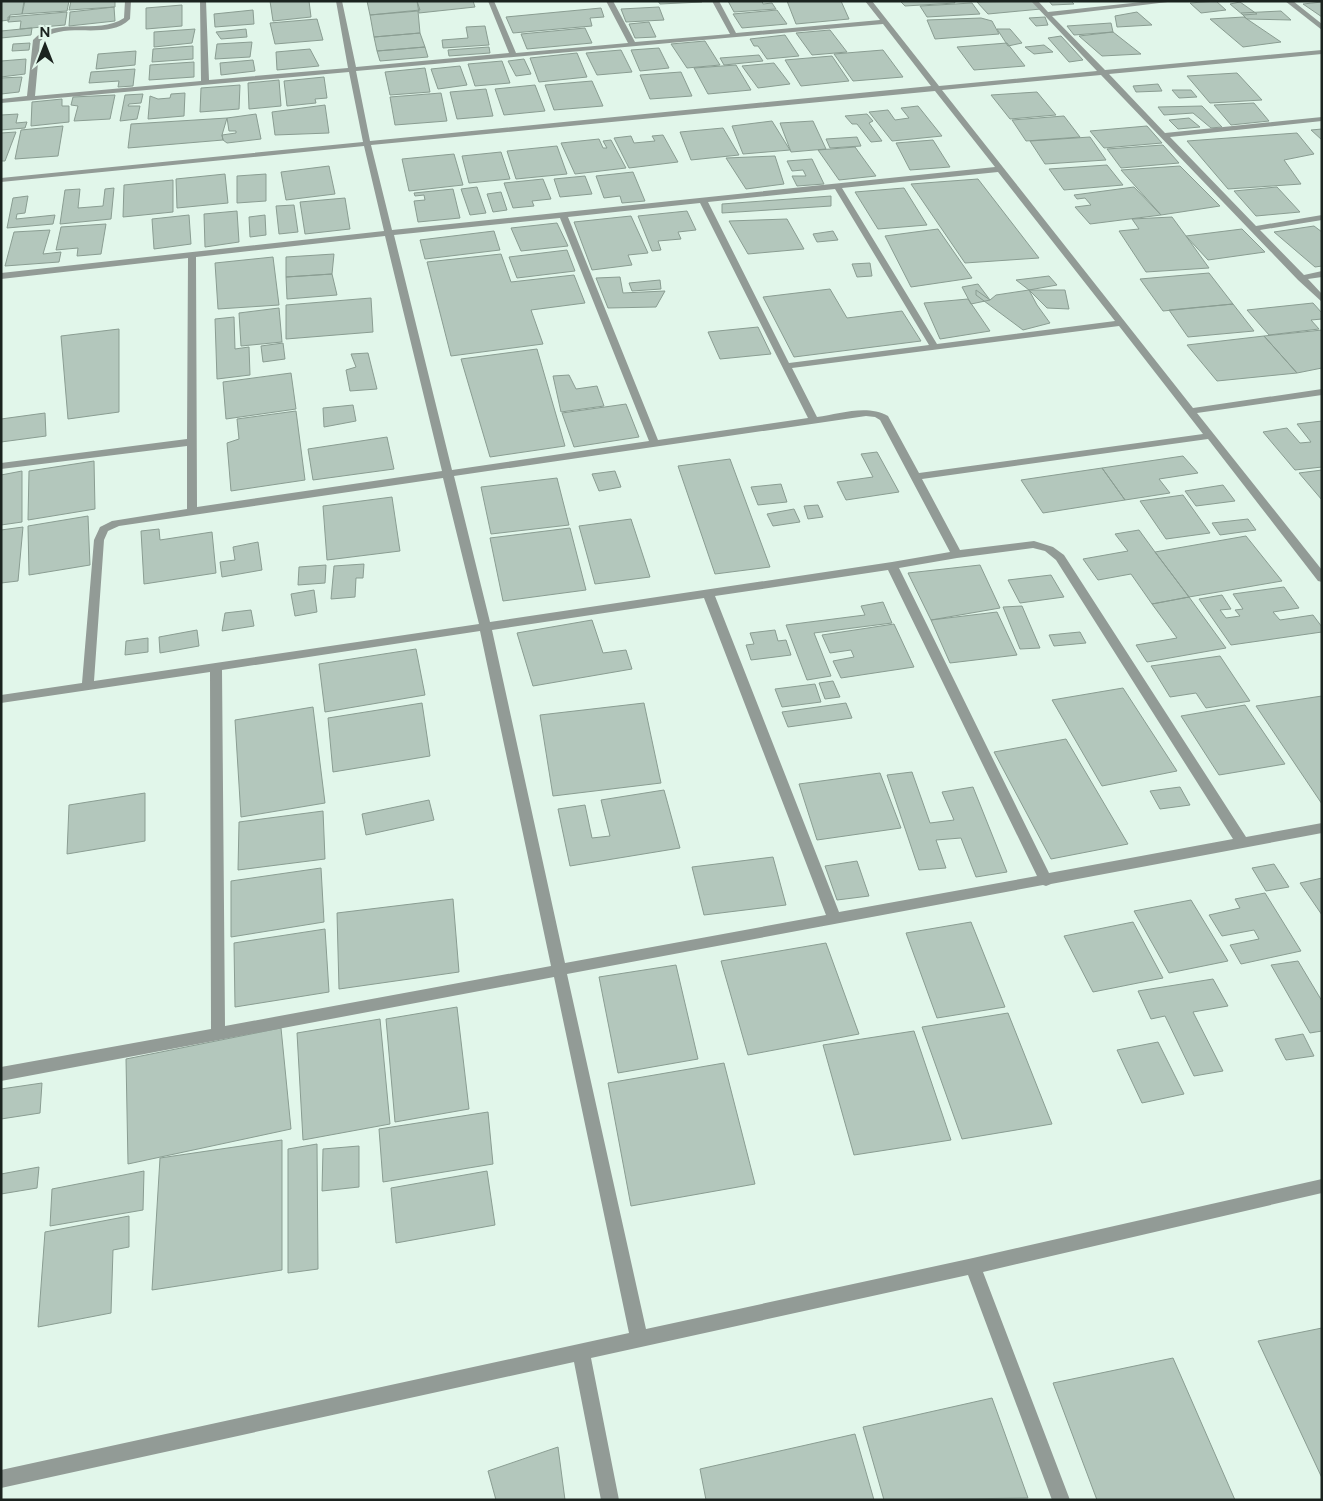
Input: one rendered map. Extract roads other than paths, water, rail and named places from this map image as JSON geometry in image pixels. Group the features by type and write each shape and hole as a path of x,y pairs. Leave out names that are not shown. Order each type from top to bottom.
{"street":[{"path":"31,98 37,40 40,36 54,31 115,26 127,19 128,1"},
{"path":"203,1 205,84"},
{"path":"339,1 366,144 485,626 639,1338"},
{"path":"492,1 513,54"},
{"path":"609,1 632,43"},
{"path":"715,1 734,35"},
{"path":"868,1 1322,578"},
{"path":"1034,1 1322,299"},
{"path":"1047,14 1173,1"},
{"path":"1288,1 1322,28"},
{"path":"1,101 205,84 351,68 884,22"},
{"path":"1,180 1322,52"},
{"path":"1164,135 1322,119"},
{"path":"1,276 388,233 1000,169"},
{"path":"837,186 934,346"},
{"path":"703,200 814,421"},
{"path":"563,215 655,444"},
{"path":"1254,229 1322,217"},
{"path":"192,254 192,511"},
{"path":"1301,278 1322,274"},
{"path":"786,366 1121,323"},
{"path":"1190,411 1322,392"},
{"path":"88,686 99,540 104,528 116,524 192,511 866,413 877,414 884,418 917,476 957,554"},
{"path":"917,476 1210,436"},
{"path":"1,466 191,442"},
{"path":"1,699 892,566 957,554 1034,544 1049,549 1060,558 1242,842"},
{"path":"892,566 1046,881"},
{"path":"708,593 835,920"},
{"path":"216,667 218,1034"},
{"path":"1,1074 1046,881 1322,828"},
{"path":"1,1479 973,1266 1322,1186"},
{"path":"973,1266 1061,1500"},
{"path":"581,1351 610,1500"}]}
